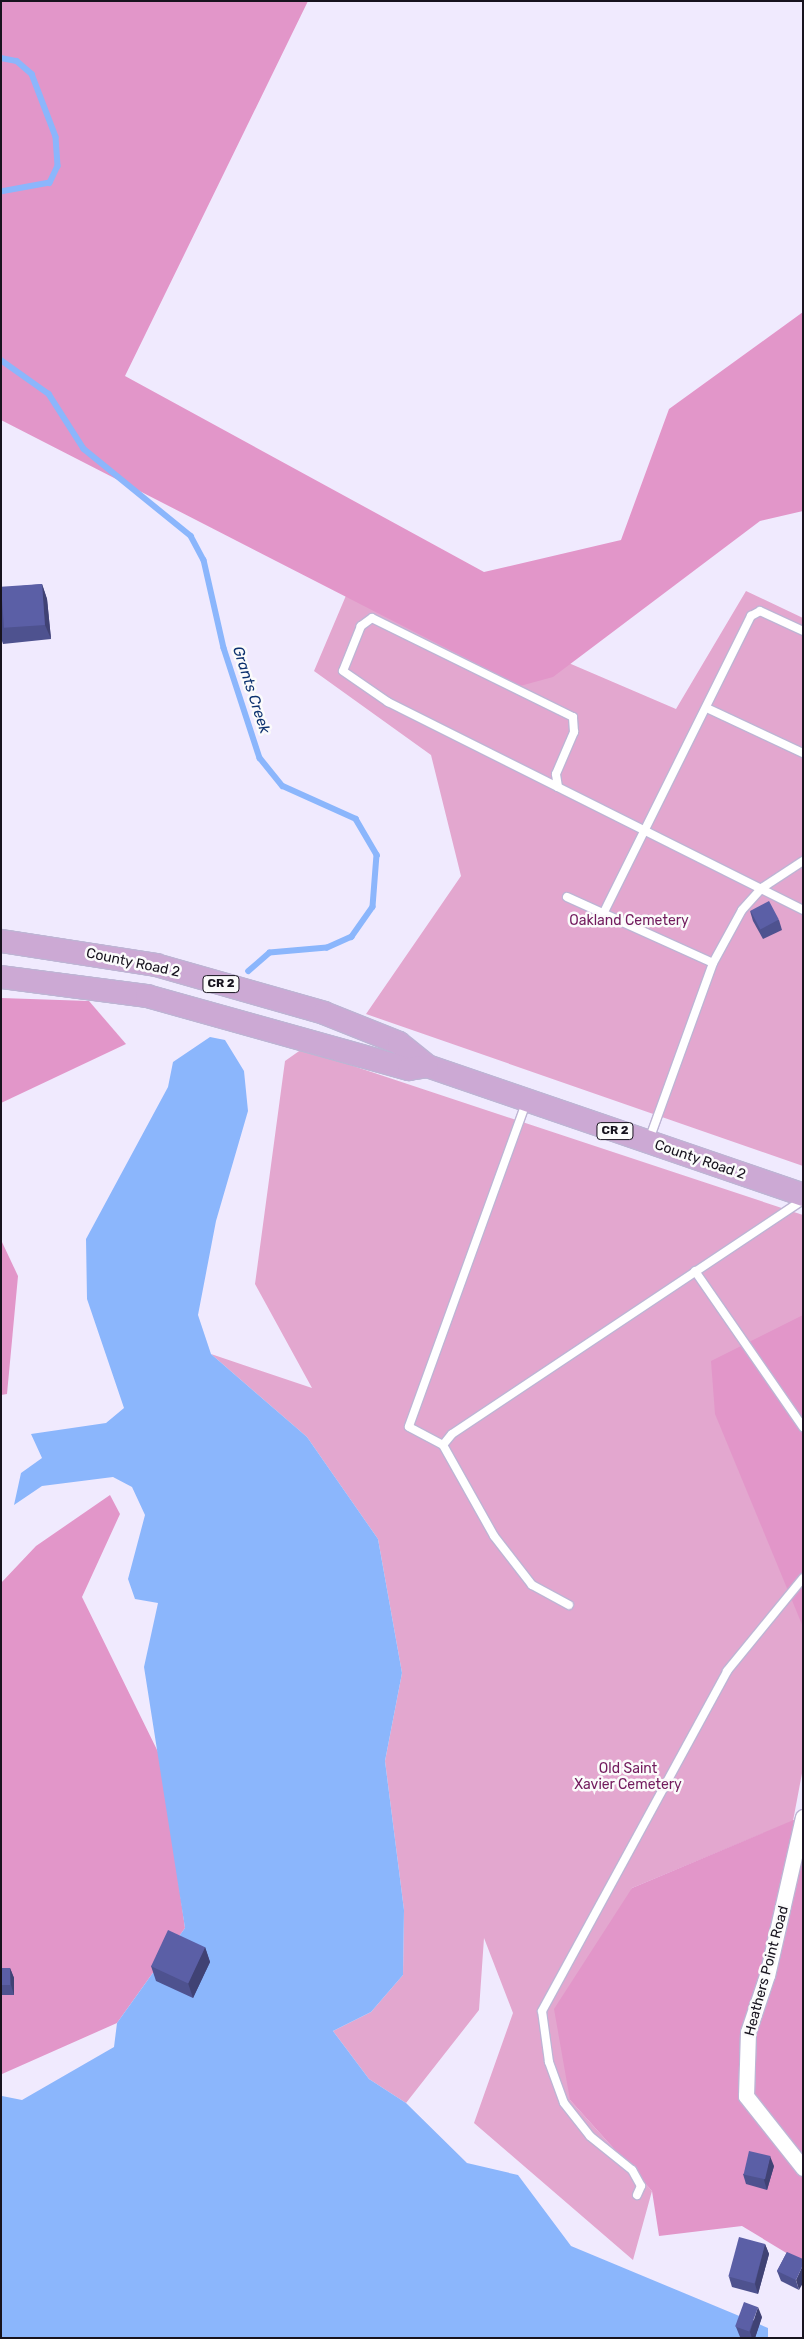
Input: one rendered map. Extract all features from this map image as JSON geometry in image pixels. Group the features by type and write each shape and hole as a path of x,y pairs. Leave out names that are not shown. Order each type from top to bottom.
{"main road":[{"name":"County Road 2","path":"1,941 156,965 324,1013 398,1043 427,1066 803,1195"},
{"name":"County Road 2","path":"1,977 147,996 409,1068 427,1066"}],"street":[{"name":"Heathers Point Road","path":"803,1817 767,1975 748,2032 746,2096 803,2168"}],"lane":[{"path":"603,914 709,709 751,616 760,611 803,631"},
{"path":"558,787 556,774 574,732 573,717 372,618 361,626 343,671 388,702 803,910"},
{"path":"709,709 803,753"},
{"path":"648,1142 712,962 742,910 762,888 803,861"},
{"path":"567,897 712,962"},
{"path":"527,1101 409,1427 443,1445 494,1536 532,1585 570,1605"},
{"path":"443,1445 452,1434 803,1200"},
{"path":"695,1271 803,1427"},
{"path":"637,2195 641,2186 632,2170 590,2136 564,2103 549,2062 542,2011 727,1671 803,1578"}],"green space":[{"name":"Oakland Cemetery","path":"356,572 676,709 746,591 803,618 803,1166 366,1014 461,876 431,755 314,671"},
{"name":"Old Saint Xavier Cemetery","path":"302,1049 803,1215 803,1768 793,1821 632,1888 570,2100 652,2191 633,2260 474,2123 513,2013 484,1938 479,2010 406,2103 369,2079 333,2031 371,2012 403,1975 404,1910 385,1761 402,1673 378,1539 307,1437 211,1354 312,1388 255,1284 285,1061"}],"shaded area":[{"path":"1,1 308,1 125,376 484,572 621,540 669,409 803,312 803,511 760,521 553,677 520,686 1,420"},
{"path":"1,998 89,1001 126,1044 1,1103"},
{"path":"1,1240 18,1276 7,1394 1,1395"},
{"path":"803,1315 803,1627 715,1414 711,1361"},
{"path":"110,1495 120,1514 82,1597 161,1758 185,1928 117,2023 2,2074 1,1583 36,1546"},
{"path":"803,1816 803,2263 742,2226 659,2236 652,2191 570,2100 554,2009 632,1888"}],"water":[{"path":"210,1037 225,1040 244,1071 248,1111 216,1221 198,1315 211,1354 307,1437 378,1539 402,1673 385,1761 404,1910 403,1975 371,2012 333,2031 369,2079 406,2103 467,2163 518,2175 571,2246 768,2328 768,2338 1,2338 1,2074 2,2096 22,2100 114,2047 117,2023 185,1928 144,1667 158,1603 135,1599 128,1579 145,1515 132,1487 113,1477 42,1486 14,1505 21,1473 42,1458 31,1434 106,1423 124,1408 87,1299 86,1239 168,1087 173,1062"}],"building":[{"path":"42,584 45,625 4,628 1,587"},
{"path":"769,901 779,920 760,929 750,911"},
{"path":"168,1930 205,1947 188,1984 151,1966"},
{"path":"1,1968 10,1968 10,1985 1,1985"},
{"path":"749,2151 770,2156 765,2179 744,2174"},
{"path":"739,2237 765,2244 754,2284 728,2277"},
{"path":"787,2252 803,2259 803,2265 796,2280 777,2271"},
{"path":"744,2302 758,2307 749,2332 735,2326"}],"waterway":[{"name":"Grants Creek","path":"1,58 17,61 32,74 56,137 58,166 50,183 1,192"},
{"name":"Grants Creek","path":"1,360 49,394 84,449 191,536 204,560 224,648 260,758 283,786 356,819 377,855 373,907 352,937 327,948 270,953 249,971"}]}
